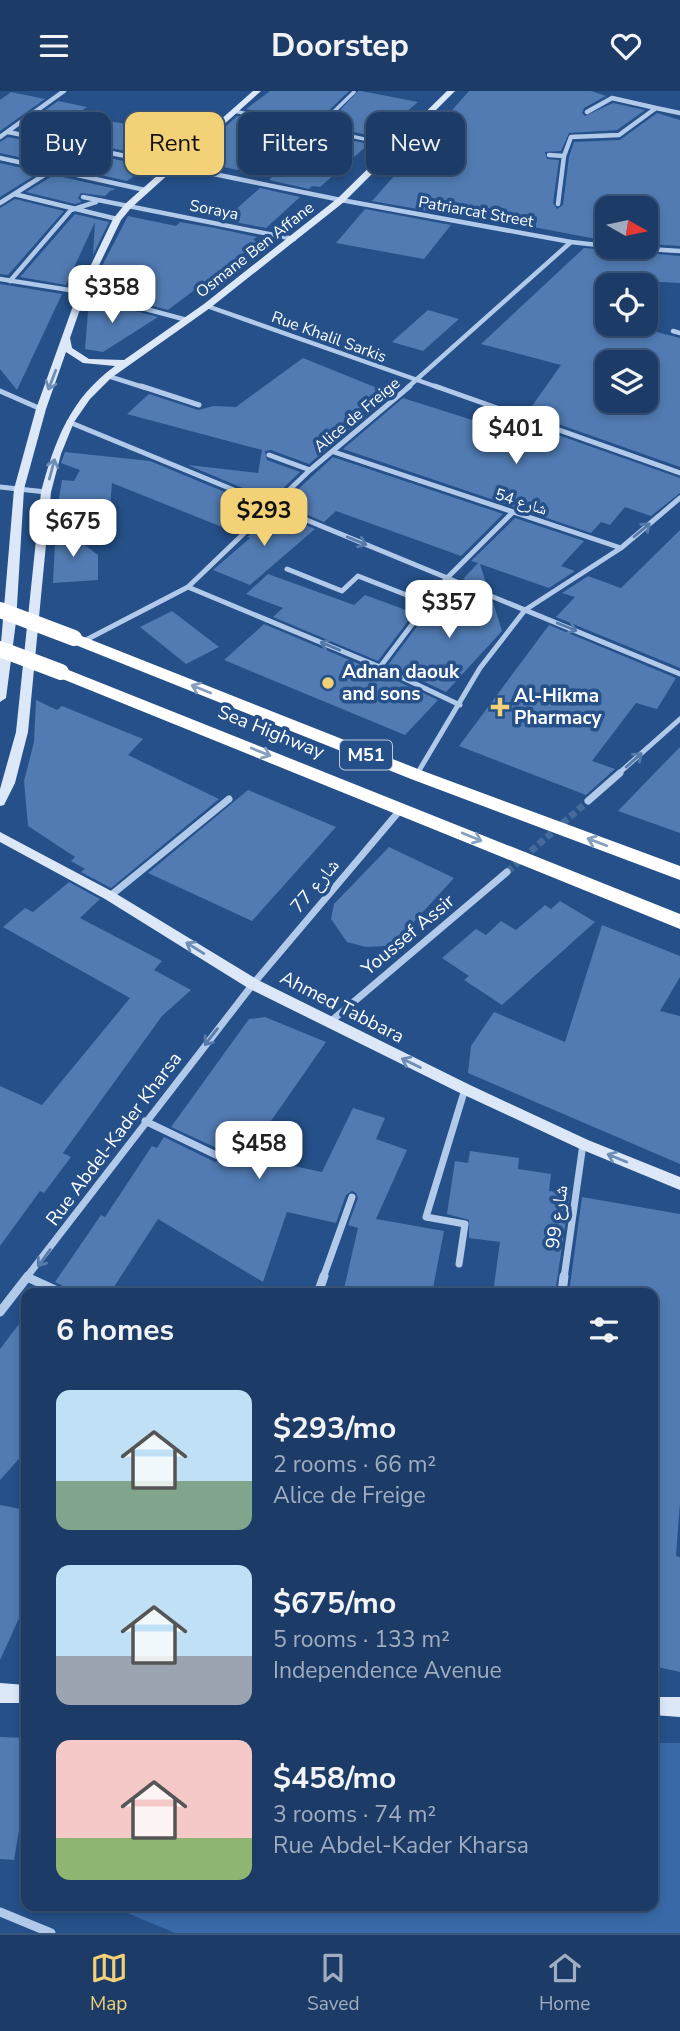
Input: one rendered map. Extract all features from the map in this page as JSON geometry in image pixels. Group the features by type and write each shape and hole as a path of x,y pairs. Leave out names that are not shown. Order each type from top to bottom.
{"highway":[{"name":"Sea Highway","path":"7,612 417,775 680,872"},
{"name":"Sea Highway","path":"0,649 401,808 680,923"}],"main road":[{"path":"224,120 255,91"},
{"name":"Osmane Ben Affane","path":"430,112 451,91"},
{"path":"1,693 19,489 41,409 82,292 117,219 162,175"},
{"name":"Osmane Ben Affane","path":"0,802 9,783 22,732 46,492 56,454 69,422 87,397 123,363 207,306 295,239 367,175"},
{"path":"67,340 68,349 81,360 100,364 123,363"},
{"path":"0,632 7,612"},
{"path":"7,612 32,633"},
{"name":"Ahmed Tabbara","path":"0,836 110,896 253,984 465,1089 583,1144 680,1184"},
{"path":"0,1693 21,1694"},
{"path":"658,1706 680,1707"}],"street":[{"path":"0,137 61,91"},
{"path":"587,112 612,98 680,113"},
{"path":"558,204 564,156 571,137 619,135 656,109"},
{"name":"Patriarcat Street","path":"8,132 125,155"},
{"path":"549,155 564,156"},
{"path":"0,158 21,163"},
{"path":"0,203 45,175"},
{"path":"76,175 145,190"},
{"name":"Patriarcat Street","path":"221,175 341,200 595,245"},
{"path":"14,194 117,219"},
{"name":"Soraya","path":"83,197 295,239"},
{"path":"10,281 71,209 96,201"},
{"name":"Alice de Freige","path":"78,640 188,587 310,470 416,381 571,242"},
{"path":"658,250 680,251"},
{"path":"0,279 82,292 187,320"},
{"name":"Rue Khalil Sarkis","path":"207,306 680,473"},
{"path":"673,331 680,333"},
{"path":"108,376 199,405"},
{"path":"0,391 41,409"},
{"path":"69,422 680,674"},
{"name":"شارع 54","path":"334,452 621,548"},
{"path":"269,454 310,470"},
{"path":"0,487 46,492"},
{"path":"417,775 503,635 525,610 621,548 680,498"},
{"path":"380,667 447,578 513,512"},
{"path":"288,569 342,591 358,576 427,603"},
{"path":"188,587 380,667 460,705"},
{"path":"588,801 680,719"},
{"path":"110,896 229,799"},
{"name":"شارع 77","path":"253,984 401,808"},
{"name":"Youssef Assir","path":"330,1022 508,872"},
{"name":"Rue Abdel-Kader Kharsa","path":"0,1312 29,1278 145,1121 253,984"},
{"path":"458,1264 465,1224 426,1217 465,1089"},
{"path":"145,1121 218,1156"},
{"name":"شارع 99","path":"563,1288 583,1144"},
{"path":"320,1288 352,1197"},
{"path":"29,1278 51,1288"},
{"path":"0,1912 51,1933"}],"lane":[{"path":"333,112 354,92"},
{"path":"234,111 239,112"}],"shaded area":[{"path":"658,1743 680,1743 680,1933 175,1933 122,1911 658,1911"}],"building":[{"path":"270,91 349,91 327,112 260,112 246,109"},
{"path":"358,91 418,102 406,112 366,112 366,135 352,132 352,112 338,112"},
{"path":"469,91 591,91 606,96 584,108 582,113 585,116 613,103 645,110 617,130 569,133 561,151 545,152 547,159 559,160 553,203 557,209 563,205 569,157 574,142 620,140 657,113 680,120 680,246 658,245 658,196 595,196 595,239 460,213 457,216 372,201 395,175 465,175 465,112 450,112"},
{"path":"11,92 45,99 27,112 21,112 21,116 0,131 0,100"},
{"path":"58,101 87,107 80,112 43,112"},
{"path":"238,116 238,170 224,167 224,128"},
{"path":"111,121 125,124 125,151 111,148"},
{"path":"8,137 21,140 21,158 0,153 0,142"},
{"path":"352,140 366,143 366,147 352,159"},
{"path":"111,158 125,161 125,175 135,175 127,181 100,175 111,175"},
{"path":"0,163 21,168 21,175 35,175 0,197"},
{"path":"54,175 116,189 105,196 81,193 78,198 82,202 75,204 26,192"},
{"path":"262,175 334,175 320,187 312,186 309,189 269,180 272,177"},
{"path":"260,188 300,197 266,228 224,220"},
{"path":"15,199 64,211 8,275 0,274 0,208"},
{"path":"365,209 451,225 424,259 336,243"},
{"path":"75,214 109,222 93,255 95,222 66,285 20,277"},
{"path":"128,216 176,226 180,222 215,228 257,237 253,240 258,242 168,310 90,289"},
{"path":"584,248 595,249 595,259 658,259 658,254 680,256 680,283 658,282 658,273 595,273 595,336 658,336 658,332 680,338 680,467 527,413 561,365 481,344"},
{"path":"0,284 62,294 17,390 0,369"},
{"path":"89,299 158,317 103,352 85,349"},
{"path":"428,310 459,319 423,351 392,342"},
{"path":"303,358 392,394 309,464 271,450 265,451 267,460 300,472 271,500 188,465 258,473 262,450 127,414 149,394 198,410 214,406 236,407"},
{"path":"403,398 513,433 521,422 680,478 680,493 651,516 625,507 610,525 601,522 591,533 343,449"},
{"path":"65,452 150,461 263,508 237,533 112,483 110,508 99,508 98,538 55,521 62,480 74,481 80,470 61,463"},
{"path":"333,457 503,514 461,556 336,511 324,522 282,504"},
{"path":"274,512 315,529 250,585 213,570 250,538 247,537"},
{"path":"515,518 584,541 561,566 575,571 549,588 480,564 488,589 463,579 478,563 471,561"},
{"path":"56,523 98,555 98,580 53,583"},
{"path":"680,530 680,668 556,617 575,597 562,593 588,576 621,588"},
{"path":"268,574 354,605 365,595 414,613 378,661 273,617 283,608 246,594"},
{"path":"456,587 493,602 502,631 446,692 388,665 424,617 427,618"},
{"path":"172,611 219,647 186,664 140,627"},
{"name":"Adnan daouk and sons","path":"264,624 438,700 405,735 224,660"},
{"path":"549,625 676,678 657,709 636,703 592,761 615,769 586,795 459,746"},
{"path":"36,700 57,710 62,706 143,739 128,755 219,799 111,888 81,872 85,869 71,861 75,857 28,826 24,781 34,742"},
{"path":"680,747 680,833 618,811 642,786"},
{"path":"248,790 336,827 252,921 148,873"},
{"path":"389,847 454,878 400,937 386,946 366,947 347,942 331,919 334,904"},
{"path":"69,882 100,899 80,918 162,961 154,970 191,990 162,1016 63,1153 71,1157 44,1193 40,1191 0,1246 0,1086 42,1105 130,998 3,927 25,908 33,912"},
{"path":"560,901 595,922 502,1005 464,980 469,976 442,958 476,929 486,935 501,921 516,930 545,905 551,909"},
{"path":"602,925 680,956 680,977 660,1011 680,1016 680,1164 468,1073 471,1046 494,1012 565,1042"},
{"path":"265,1017 326,1042 271,1121 282,1125 260,1159 322,1172 353,1108 385,1118 376,1139 407,1150 376,1219 444,1231 433,1288 344,1288 358,1228 348,1225 358,1198 352,1191 346,1195 336,1223 287,1212 263,1282 158,1219 113,1288 66,1288 55,1282 101,1215 105,1217 152,1146 157,1148 164,1137 215,1162 223,1159 221,1150 171,1127 249,1019"},
{"path":"470,1151 519,1158 518,1169 551,1174 549,1191 570,1194 556,1288 494,1288 500,1242 469,1238 469,1220 447,1214 455,1161 468,1163"},
{"path":"582,1197 680,1214 680,1502 676,1556 680,1557 680,1672 658,1667 658,1288 570,1288"},
{"path":"21,1322 21,1457 0,1480 0,1349"},
{"path":"0,1505 21,1509 21,1614 0,1660"},
{"path":"0,1737 21,1738 21,1818 14,1860 0,1859"}],"tunnel":[{"path":"507,872 588,801"}],"place":[{"name":"Adnan daouk and sons","path":"328,683"},
{"name":"Al-Hikma Pharmacy","path":"500,707"}]}
